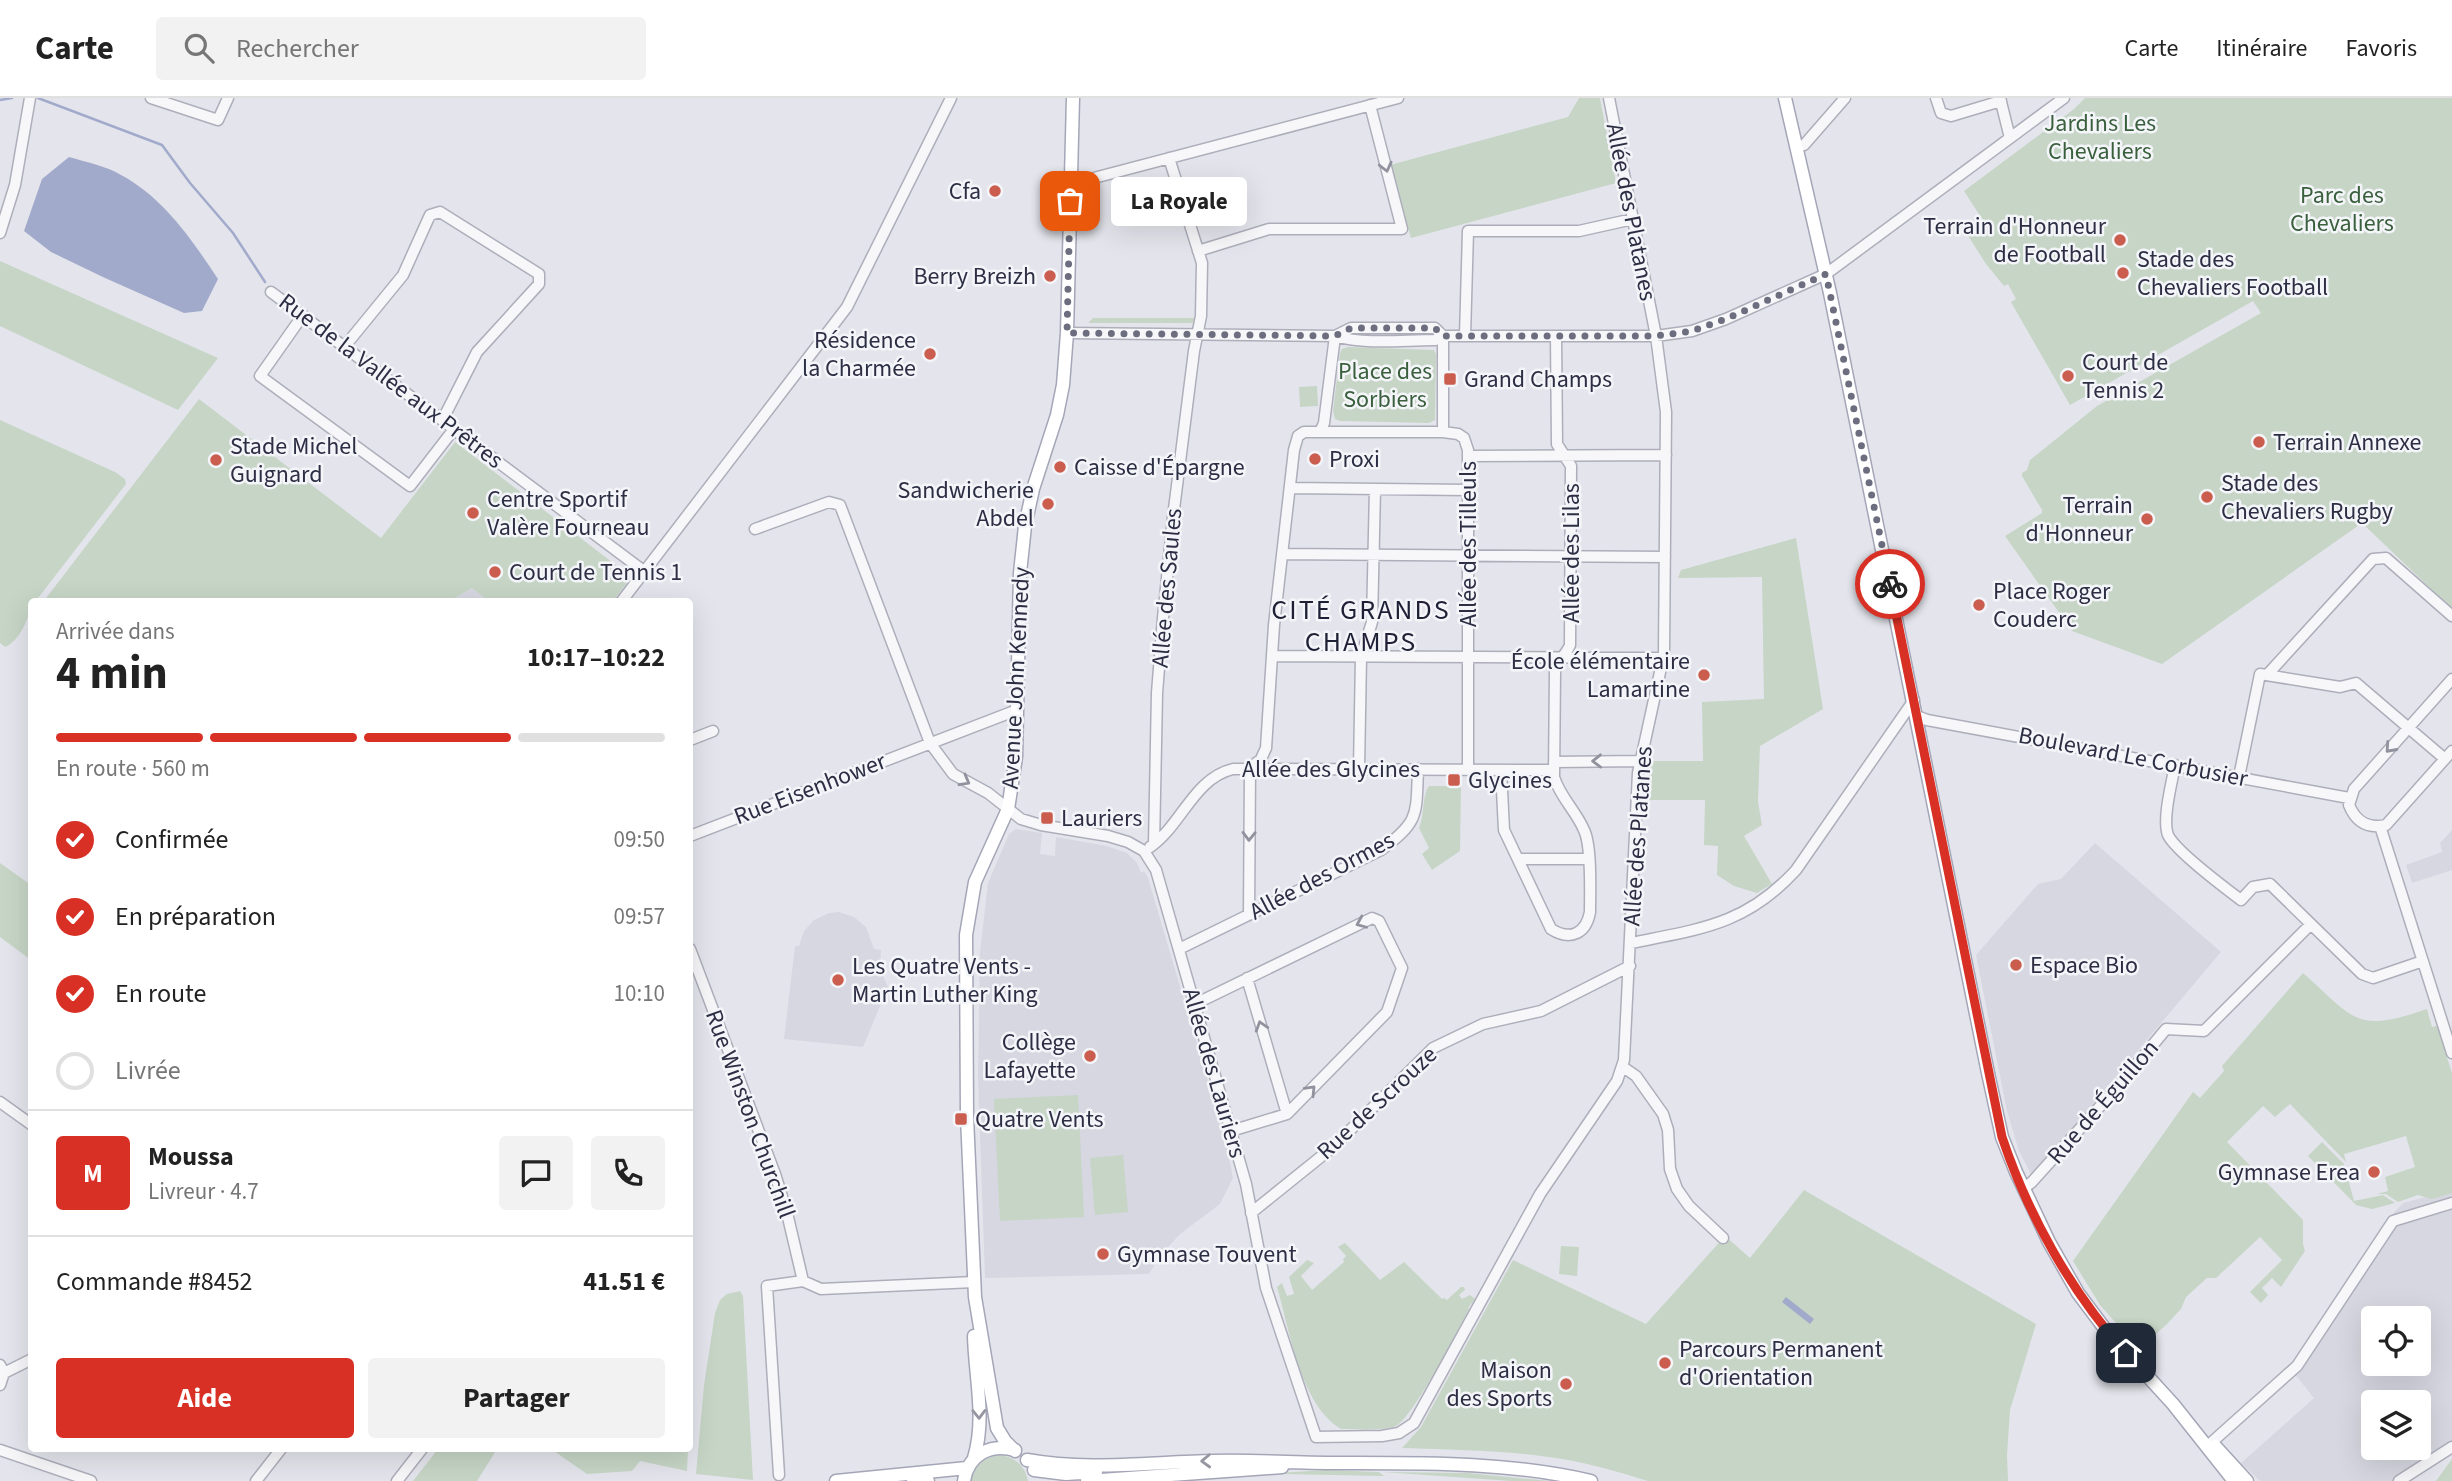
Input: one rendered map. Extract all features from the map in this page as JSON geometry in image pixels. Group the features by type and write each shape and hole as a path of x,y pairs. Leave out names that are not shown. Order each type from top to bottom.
{"main road":[{"name":"Avenue John Kennedy","path":"964,1481 979,1436 967,1117 966,935 975,882 1008,809 1016,757 1020,573 1025,526 1063,385 1067,333 1073,98"},
{"path":"1785,98 1826,274 2002,1137 2023,1189 2059,1260 2091,1312 2173,1404 2234,1481"},
{"name":"Avenue John Kennedy","path":"975,1297 997,1428 1033,1471"},
{"path":"2173,1404 2247,1481"},
{"path":"836,1481 970,1463 983,1451 994,1448 1016,1451"},
{"path":"1033,1471 1063,1465 1267,1460 1462,1464 1516,1468 1591,1481"},
{"path":"1087,1481 1324,1463"},
{"path":"913,1481 928,1481"}],"street":[{"path":"0,233 15,185 30,98"},
{"path":"151,98 218,120 228,98"},
{"path":"624,598 847,307 951,98"},
{"path":"1071,184 1398,98"},
{"name":"Allée des Platanes","path":"1316,1437 1382,1436 1399,1433 1414,1423 1540,1194 1617,1081 1623,1067 1638,774 1663,658 1666,412 1656,336 1609,98"},
{"path":"1797,148 1804,145 1845,98"},
{"path":"1936,98 1941,113 1951,116 2001,100 2010,138"},
{"path":"1067,333 1335,336 1351,328 1435,328 1443,336 1656,336 1692,331 1726,319 1826,274 2064,98"},
{"path":"1198,251 1269,229 1402,229 1370,105"},
{"name":"Allée des Saules","path":"1154,845 1157,693 1163,618 1192,364 1199,334 1202,263 1169,158"},
{"path":"345,346 403,275 430,215 440,212 539,274 539,284 477,352 443,419"},
{"path":"1465,336 1468,231 1579,231 1633,219"},
{"name":"Rue de la Vallée aux Prêtres","path":"271,292 645,572"},
{"path":"303,315 260,376 410,486 454,429"},
{"path":"1320,432 1324,423 1335,336"},
{"name":"Allée des Tilleuls","path":"1443,336 1443,432 1458,434 1464,438 1468,456 1468,769"},
{"name":"Allée des Lilas","path":"1554,766 1555,671 1570,645 1571,466 1557,444 1556,336"},
{"path":"1249,915 1250,768 1261,759 1266,748 1282,554 1298,436 1304,432 1443,432"},
{"path":"1468,456 1666,456"},
{"path":"1290,488 1468,490"},
{"path":"1359,769 1361,657 1372,622 1375,489"},
{"path":"755,529 829,502 839,505 930,743 953,774 988,793 1021,819 1108,836 1128,842 1144,851"},
{"path":"1282,554 1665,557"},
{"path":"2267,675 2373,559 2385,558 2452,617"},
{"path":"1272,656 1663,658"},
{"path":"2239,777 2260,674 2340,687 2356,683 2409,727 2448,755 2390,822 2380,826 2358,821 2349,805 2349,798 2354,789 2409,727 2452,679"},
{"path":"1631,943 1709,928 1740,915 1783,884 1796,870 1914,700"},
{"name":"Rue Eisenhower","path":"693,835 1017,710"},
{"name":"Boulevard Le Corbusier","path":"1917,716 2349,798"},
{"path":"693,739 713,731"},
{"name":"Allée des Glycines","path":"1144,851 1163,838 1205,783 1221,772 1250,768 1501,770 1640,761"},
{"path":"2175,765 2166,822 2168,835 2241,900 2253,887 2270,884 2362,974 2373,978 2423,961"},
{"path":"1501,770 1504,830 1551,929 1569,935 1580,932 1588,923 1588,859 1585,831 1557,788 1554,766"},
{"name":"Allée des Ormes","path":"1179,949 1381,850 1403,833 1416,813 1418,769"},
{"path":"2380,826 2452,1053"},
{"name":"Allée des Lauriers","path":"1144,851 1156,870 1231,1130 1266,1288 1316,1437"},
{"path":"1518,859 1588,859"},
{"path":"1195,1004 1372,918 1379,921 1402,968 1387,1012 1287,1114 1231,1130"},
{"name":"Rue de Éguillon","path":"2023,1189 2122,1082 2166,1029 2204,1031 2311,924"},
{"name":"Rue Winston Churchill","path":"693,957 775,1174 803,1281"},
{"name":"Rue de Scrouze","path":"1251,1213 1333,1147 1433,1048 1483,1024 1541,1011 1630,966"},
{"path":"1247,978 1287,1114"},
{"path":"1623,1067 1636,1076 1662,1114 1668,1130 1671,1169 1677,1189 1689,1206 1723,1238"},
{"path":"0,1102 28,1122"},
{"path":"2212,1442 2297,1366 2393,1221 2452,1203"},
{"path":"779,1475 767,1286 803,1281 821,1289 974,1282"},
{"path":"0,1385 2,1369 28,1360"},
{"path":"2399,1481 2452,1447"},
{"path":"0,1450 91,1481"},
{"path":"257,1480 279,1452"},
{"path":"397,1481 420,1452"}],"shaded area":[{"path":"472,588 485,598 455,598"},
{"name":"Collège Lafayette","path":"1016,829 1042,833 1040,854 1055,856 1056,837 1107,846 1127,853 1137,863 1141,873 1144,871 1148,878 1226,1142 1233,1178 1220,1204 1179,1235 1160,1256 1149,1274 985,1278 978,1078 980,952 988,883 1009,834"},
{"path":"2452,830 2452,870 2412,883 2406,865 2442,852 2440,843"},
{"path":"2095,843 2221,952 2032,1176 2019,1151 2007,1111 1976,955 2038,884 2061,879"},
{"name":"Les Quatre Vents - Martin Luther King","path":"839,912 854,917 866,927 874,949 881,950 880,969 888,987 863,1047 784,1039 795,946 799,946 804,931 814,920"},
{"path":"2452,1190 2452,1446 2400,1481 2260,1481 2241,1463 2314,1398 2289,1367 2388,1219 2403,1203"}],"green space":[{"path":"1579,98 1600,98 1616,183 1411,238 1390,165 1568,117"},
{"path":"2085,98 2452,98 2452,609 2362,523 2162,664 2072,631 2005,536 2042,513 2022,473 2027,470 2030,460 2097,406 2261,313 2253,301 2070,405 2011,302 2016,299 2008,284 2004,286 1967,234 1984,222 1964,191"},
{"path":"0,261 218,358 178,410 0,326"},
{"path":"1093,318 1194,318 1193,323 1088,323"},
{"name":"Place des Sorbiers","path":"1348,347 1434,350 1435,420 1429,423 1335,419 1333,411 1340,353"},
{"path":"1317,386 1318,406 1300,407 1299,387"},
{"name":"Stade Michel Guignard","path":"199,399 381,538 455,442 621,569 623,566 629,571 630,579 615,598 485,598 472,588 455,598 46,598"},
{"path":"0,420 115,472 125,479 126,484 38,598 28,598 28,618 20,634 5,647 0,643"},
{"path":"1796,538 1823,709 1760,746 1758,802 1762,825 1744,836 1772,884 1757,893 1734,886 1717,875 1718,846 1704,845 1705,800 1647,800 1648,761 1703,761 1702,702 1764,699 1762,577 1678,578 1681,570"},
{"path":"1429,786 1461,786 1460,851 1432,870 1422,854 1429,848 1419,828"},
{"path":"0,863 28,883 28,958 0,937"},
{"path":"2303,973 2334,1002 2358,1018 2370,1021 2385,1020 2427,1009 2432,1027 2437,1026 2452,1073 2452,1193 2432,1199 2418,1195 2398,1202 2386,1194 2377,1194 2388,1191 2385,1177 2415,1167 2406,1136 2344,1154 2346,1162 2290,1104 2275,1117 2263,1106 2227,1142 2303,1220 2305,1251 2281,1287 2272,1278 2262,1288 2268,1295 2261,1303 2250,1292 2282,1260 2260,1237 2216,1278 2207,1278 2186,1297 2181,1309 2139,1349 2100,1305 2073,1261 2193,1092 2200,1098 2224,1071 2222,1066"},
{"path":"1078,1095 1084,1217 1000,1221 994,1099"},
{"path":"2322,1142 2344,1164 2354,1201 2383,1195 2395,1203 2372,1209 2356,1205 2308,1156"},
{"path":"1123,1155 1128,1212 1095,1215 1090,1158"},
{"path":"1804,1190 2036,1324 2010,1410 2008,1481 1648,1481 1548,1457 1402,1448 1421,1427 1513,1260 1646,1324 1725,1236 1750,1258"},
{"path":"1345,1243 1380,1280 1404,1262 1442,1299 1447,1300 1464,1287 1465,1290 1459,1295 1462,1299 1470,1295 1475,1299 1424,1391 1404,1419 1391,1428 1341,1429 1327,1418 1306,1385 1298,1365 1277,1287 1282,1283 1287,1296 1294,1294 1289,1277 1307,1260 1314,1263 1301,1276 1312,1290 1344,1262 1346,1256 1338,1247"},
{"path":"1561,1246 1579,1247 1577,1276 1559,1274"},
{"path":"740,1291 743,1296 753,1480 696,1474 704,1385 715,1313 720,1300 727,1294"},
{"path":"436,1452 495,1452 477,1481 413,1481"},
{"path":"555,1452 688,1452 687,1471 640,1461 632,1471 587,1474"},
{"path":"999,1455 1018,1463 1028,1481 971,1481 980,1464"},
{"path":"2452,1459 2452,1481 2436,1481"},
{"path":"1326,1470 1379,1472 1384,1476 1279,1474 1215,1479 1215,1477"},
{"path":"1382,1472 1468,1473 1550,1481 1512,1481"}],"water":[{"path":"69,157 121,175 151,195 176,221 218,279 202,311 184,313 105,278 51,252 24,231 42,179"},
{"path":"1786,1297 1814,1319 1810,1324 1782,1302"}],"waterway":[{"path":"0,100 12,98"},
{"path":"38,98 162,145 233,233 265,282"}],"way so far":[{"path":"1070,201 1067,333 1335,336 1351,328 1435,328 1443,336 1656,336 1692,331 1726,319 1826,274 1890,584"}],"place":[{"name":"Cfa","path":"995,191"},
{"name":"La Royale","path":"1070,201"},
{"name":"Terrain d'Honneur de Football","path":"2120,240"},
{"name":"Stade des Chevaliers Football","path":"2123,273"},
{"name":"Berry Breizh","path":"1050,276"},
{"name":"Résidence la Charmée","path":"930,354"},
{"name":"Court de Tennis 2","path":"2068,376"},
{"name":"Grand Champs","path":"1450,379"},
{"name":"Terrain Annexe","path":"2259,442"},
{"name":"Proxi","path":"1315,459"},
{"name":"Stade Michel Guignard","path":"216,460"},
{"name":"Caisse d'Épargne","path":"1060,467"},
{"name":"Stade des Chevaliers Rugby","path":"2207,497"},
{"name":"Sandwicherie Abdel","path":"1048,504"},
{"name":"Centre Sportif Valère Fourneau","path":"473,513"},
{"name":"Terrain d'Honneur","path":"2147,519"},
{"name":"Court de Tennis 1","path":"495,572"},
{"name":"Place Roger Couderc","path":"1979,605"},
{"name":"École élémentaire Lamartine","path":"1704,675"},
{"name":"Glycines","path":"1454,780"},
{"name":"Lauriers","path":"1047,818"},
{"name":"Espace Bio","path":"2016,965"},
{"name":"Les Quatre Vents - Martin Luther King","path":"838,980"},
{"name":"Collège Lafayette","path":"1090,1056"},
{"name":"Quatre Vents","path":"961,1119"},
{"name":"Gymnase Erea","path":"2374,1172"},
{"name":"Gymnase Touvent","path":"1103,1254"},
{"name":"Parcours Permanent d'Orientation","path":"1665,1363"},
{"name":"Maison des Sports","path":"1566,1384"}],"district":[{"name":"CITÉ GRANDS CHAMPS","path":"1361,626"}],"route":[{"path":"1890,584 2002,1137 2036,1217 2064,1269 2091,1312 2126,1353"}],"park label":[{"name":"Jardins Les Chevaliers","path":"2100,137"},
{"name":"Parc des Chevaliers","path":"2342,209"}]}
